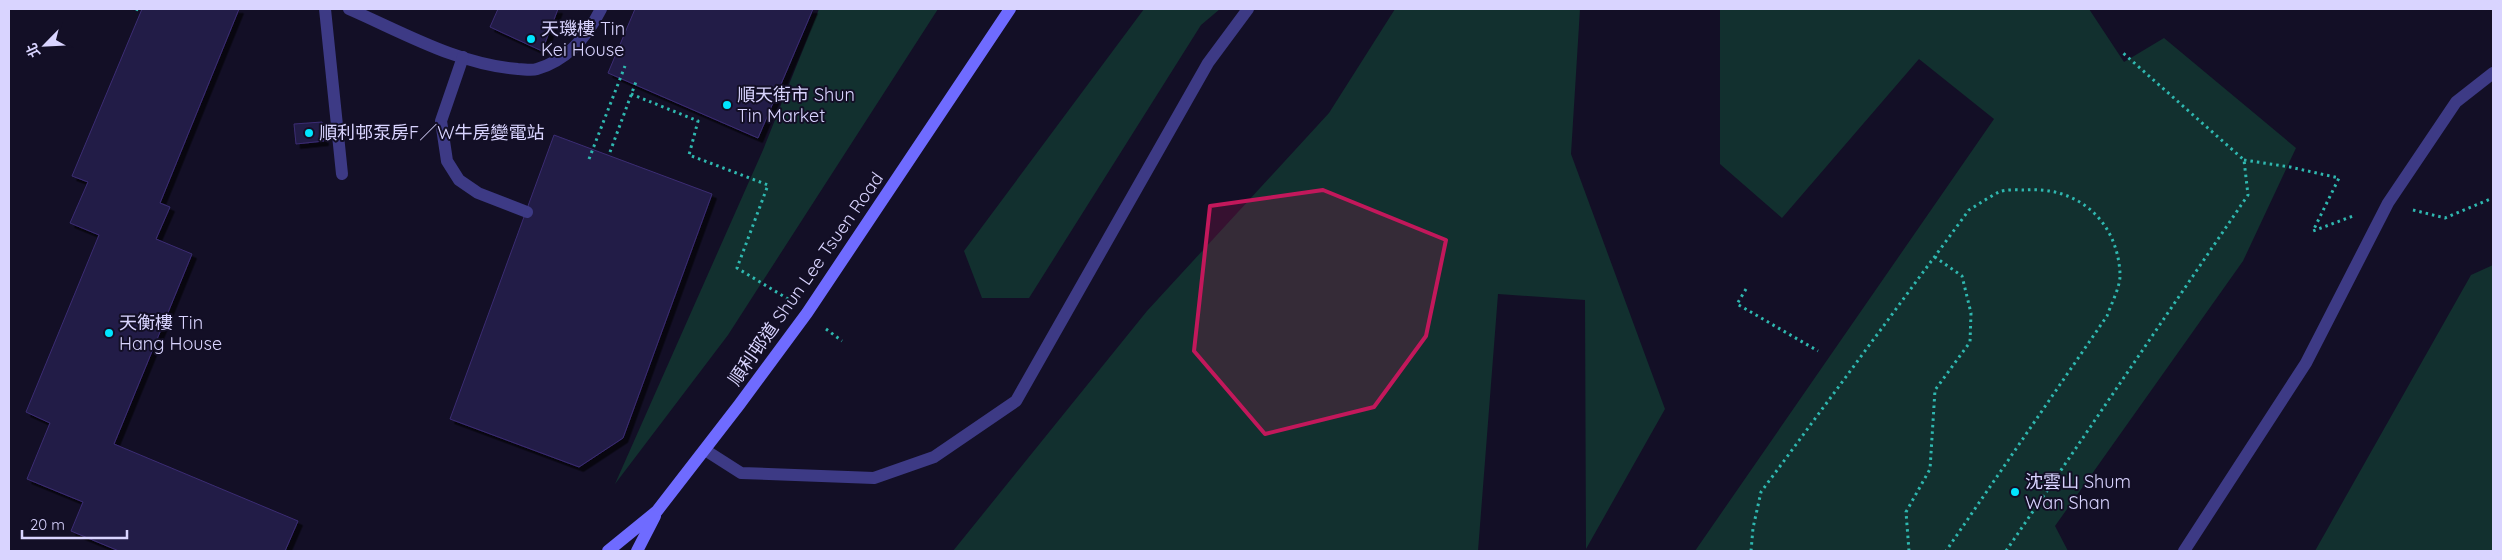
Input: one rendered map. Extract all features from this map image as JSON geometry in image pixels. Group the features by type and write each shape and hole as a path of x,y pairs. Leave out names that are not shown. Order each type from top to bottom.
{"main road":[{"name":"順利邨道 Shun Lee Tsuen Road","path":"608,551 657,511 807,313 1010,9"},
{"path":"637,551 657,511"}],"lane":[{"path":"325,9 342,174"},
{"path":"349,9 463,57 496,67 535,70 564,57 587,35 602,9"},
{"path":"705,450 741,473 874,478 934,457 1016,402 1208,63 1248,9"},
{"path":"463,57 441,121 447,161 459,180 478,193 526,212"},
{"path":"2184,551 2306,363 2388,203 2456,102 2493,74"}],"path":[{"path":"136,9 141,11"},
{"path":"2123,53 2244,160 2290,167 2338,178 2313,231 2388,203 2444,218 2493,198"},
{"path":"589,159 625,66"},
{"path":"610,152 638,79"},
{"path":"632,94 698,121 689,155 768,185 737,268 774,290"},
{"path":"2006,551 2248,194 2244,160"},
{"path":"1751,551 1752,528 1761,492 1969,210 2000,191 2038,189 2070,195 2097,213 2112,238 2121,274 2107,316 1946,551"},
{"path":"1909,551 1906,512 1930,469 1934,390 1970,342 1972,313 1962,276 1935,256"},
{"path":"1746,289 1737,304 1818,351"}],"highlighted area":[{"path":"1323,190 1446,240 1426,336 1374,407 1265,434 1194,351 1210,206"}],"green space":[{"path":"819,9 938,9 728,335 615,484 763,150"},
{"path":"1144,9 1220,9 1201,25 1029,298 982,298 964,251"},
{"path":"1395,9 1580,9 1571,154 1665,409 1586,549 1585,300 1498,294 1478,551 953,551 1147,311 1329,113"},
{"path":"1720,9 2089,9 2124,62 2164,38 2296,148 2243,261 2055,526 2068,551 1695,551 1994,119 1919,59 1782,218 1720,164"},
{"path":"2493,265 2493,551 2315,551 2471,275"}],"building":[{"name":"天衡樓 Tin Hang House","path":"142,9 239,9 160,203 170,207 156,239 192,254 114,444 298,521 285,551 119,551 71,531 83,502 27,479 50,423 26,412 99,235 70,223 88,182 72,176"},
{"name":"天璣樓 Tin Kei House","path":"498,9 558,9 542,51 490,27"},
{"name":"順天街市 Shun Tin Market","path":"635,9 813,9 758,138 608,73"},
{"name":"順利邨泵房F／W牛房變電站","path":"322,122 324,141 296,144 294,124"},
{"path":"554,135 712,194 623,438 579,467 450,419"}],"place":[{"name":"天璣樓 Tin Kei House","path":"531,39"},
{"name":"順天街市 Shun Tin Market","path":"727,105"},
{"name":"順利邨泵房F／W牛房變電站","path":"309,133"},
{"name":"天衡樓 Tin Hang House","path":"109,333"},
{"name":"沈雲山 Shum Wan Shan","path":"2015,492"}]}
